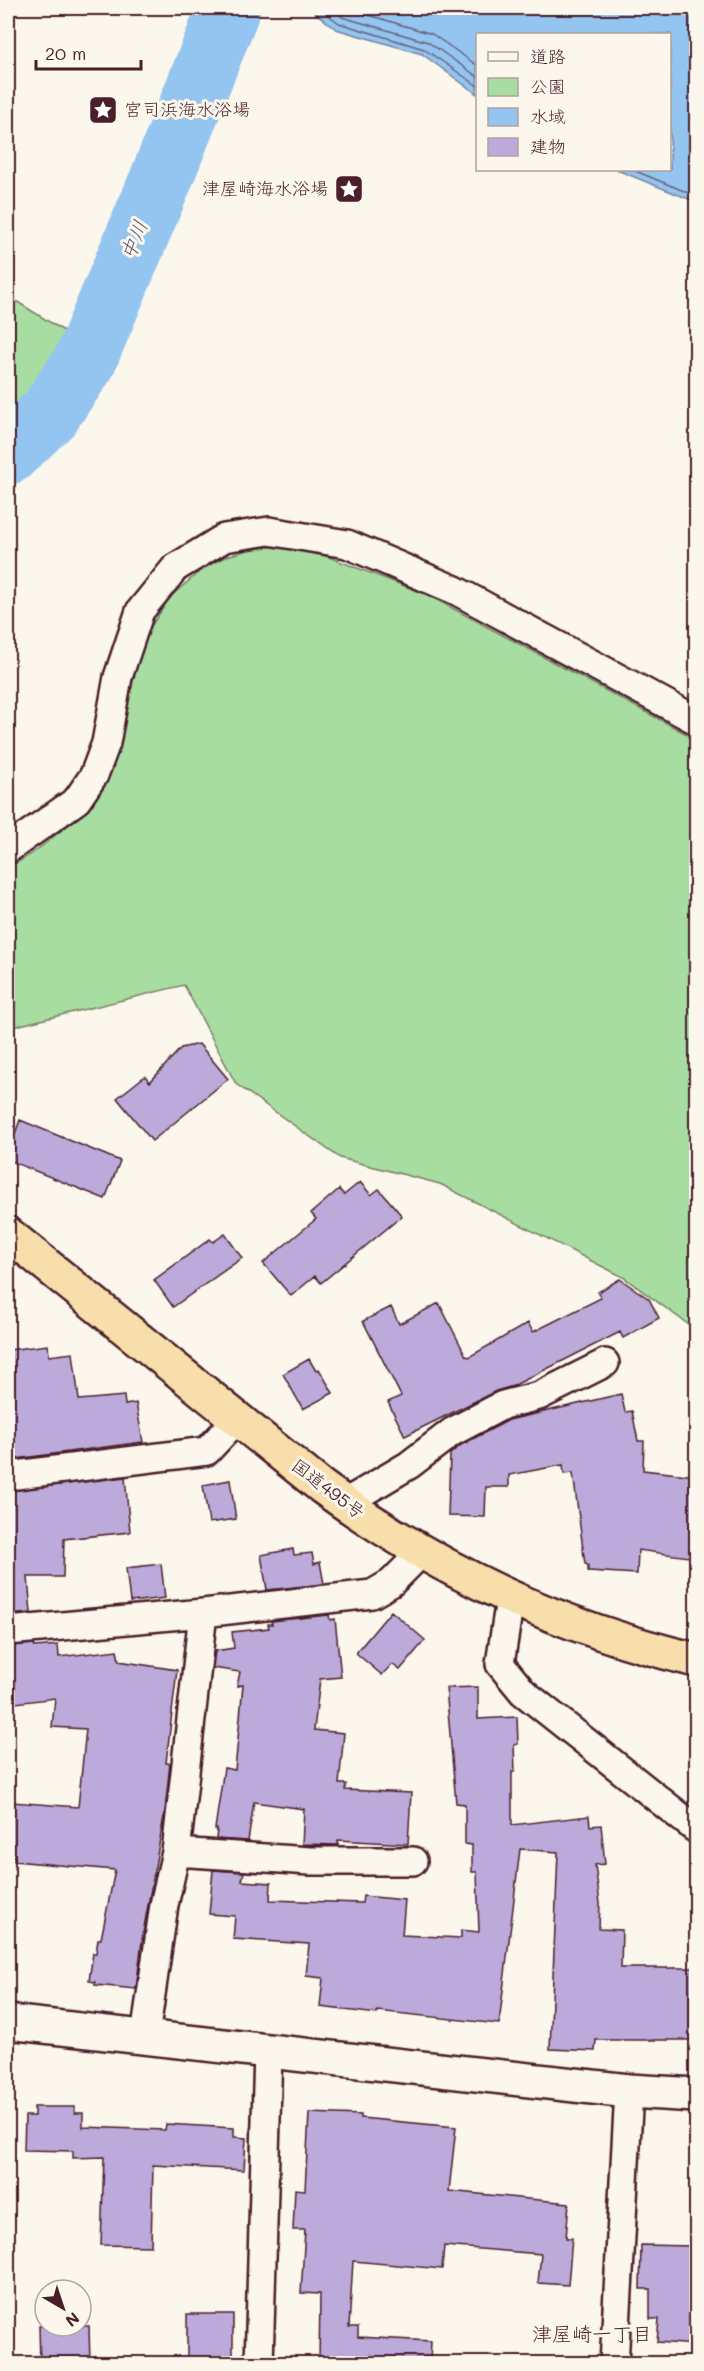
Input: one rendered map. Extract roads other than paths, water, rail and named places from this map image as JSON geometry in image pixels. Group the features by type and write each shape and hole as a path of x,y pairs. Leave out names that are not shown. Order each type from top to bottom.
{"highway":[{"name":"国道495号","path":"8,1234 345,1503 421,1553 510,1599 587,1628 696,1660"}],"street":[{"path":"8,849 77,800 94,775 106,743 118,677 140,611 175,568 224,538 269,531 347,544 455,590 696,720"},
{"path":"345,1503 409,1465 452,1432 503,1405 539,1396 606,1363"},
{"path":"8,1476 207,1451 237,1419"},
{"path":"8,1630 203,1613 372,1594 391,1583 421,1553"},
{"path":"510,1599 500,1664 523,1692 696,1829"},
{"path":"145,2036 164,1905 176,1852 203,1613"},
{"path":"176,1852 310,1861 413,1861"},
{"path":"8,2022 629,2091 696,2095"},
{"path":"258,2364 268,2051"},
{"path":"614,2364 629,2091"}],"water":[{"path":"309,8 696,8 696,202 619,171 671,171 671,33 476,33 476,93 422,54 336,29"}],"waterway":[{"name":"中川","path":"8,453 49,414 84,363 160,182 229,8"}],"place":[{"name":"宮司浜海水浴場","path":"103,110"},
{"name":"津屋崎海水浴場","path":"349,189"}],"district":[{"name":"津屋崎一丁目","path":"592,2334"}]}
